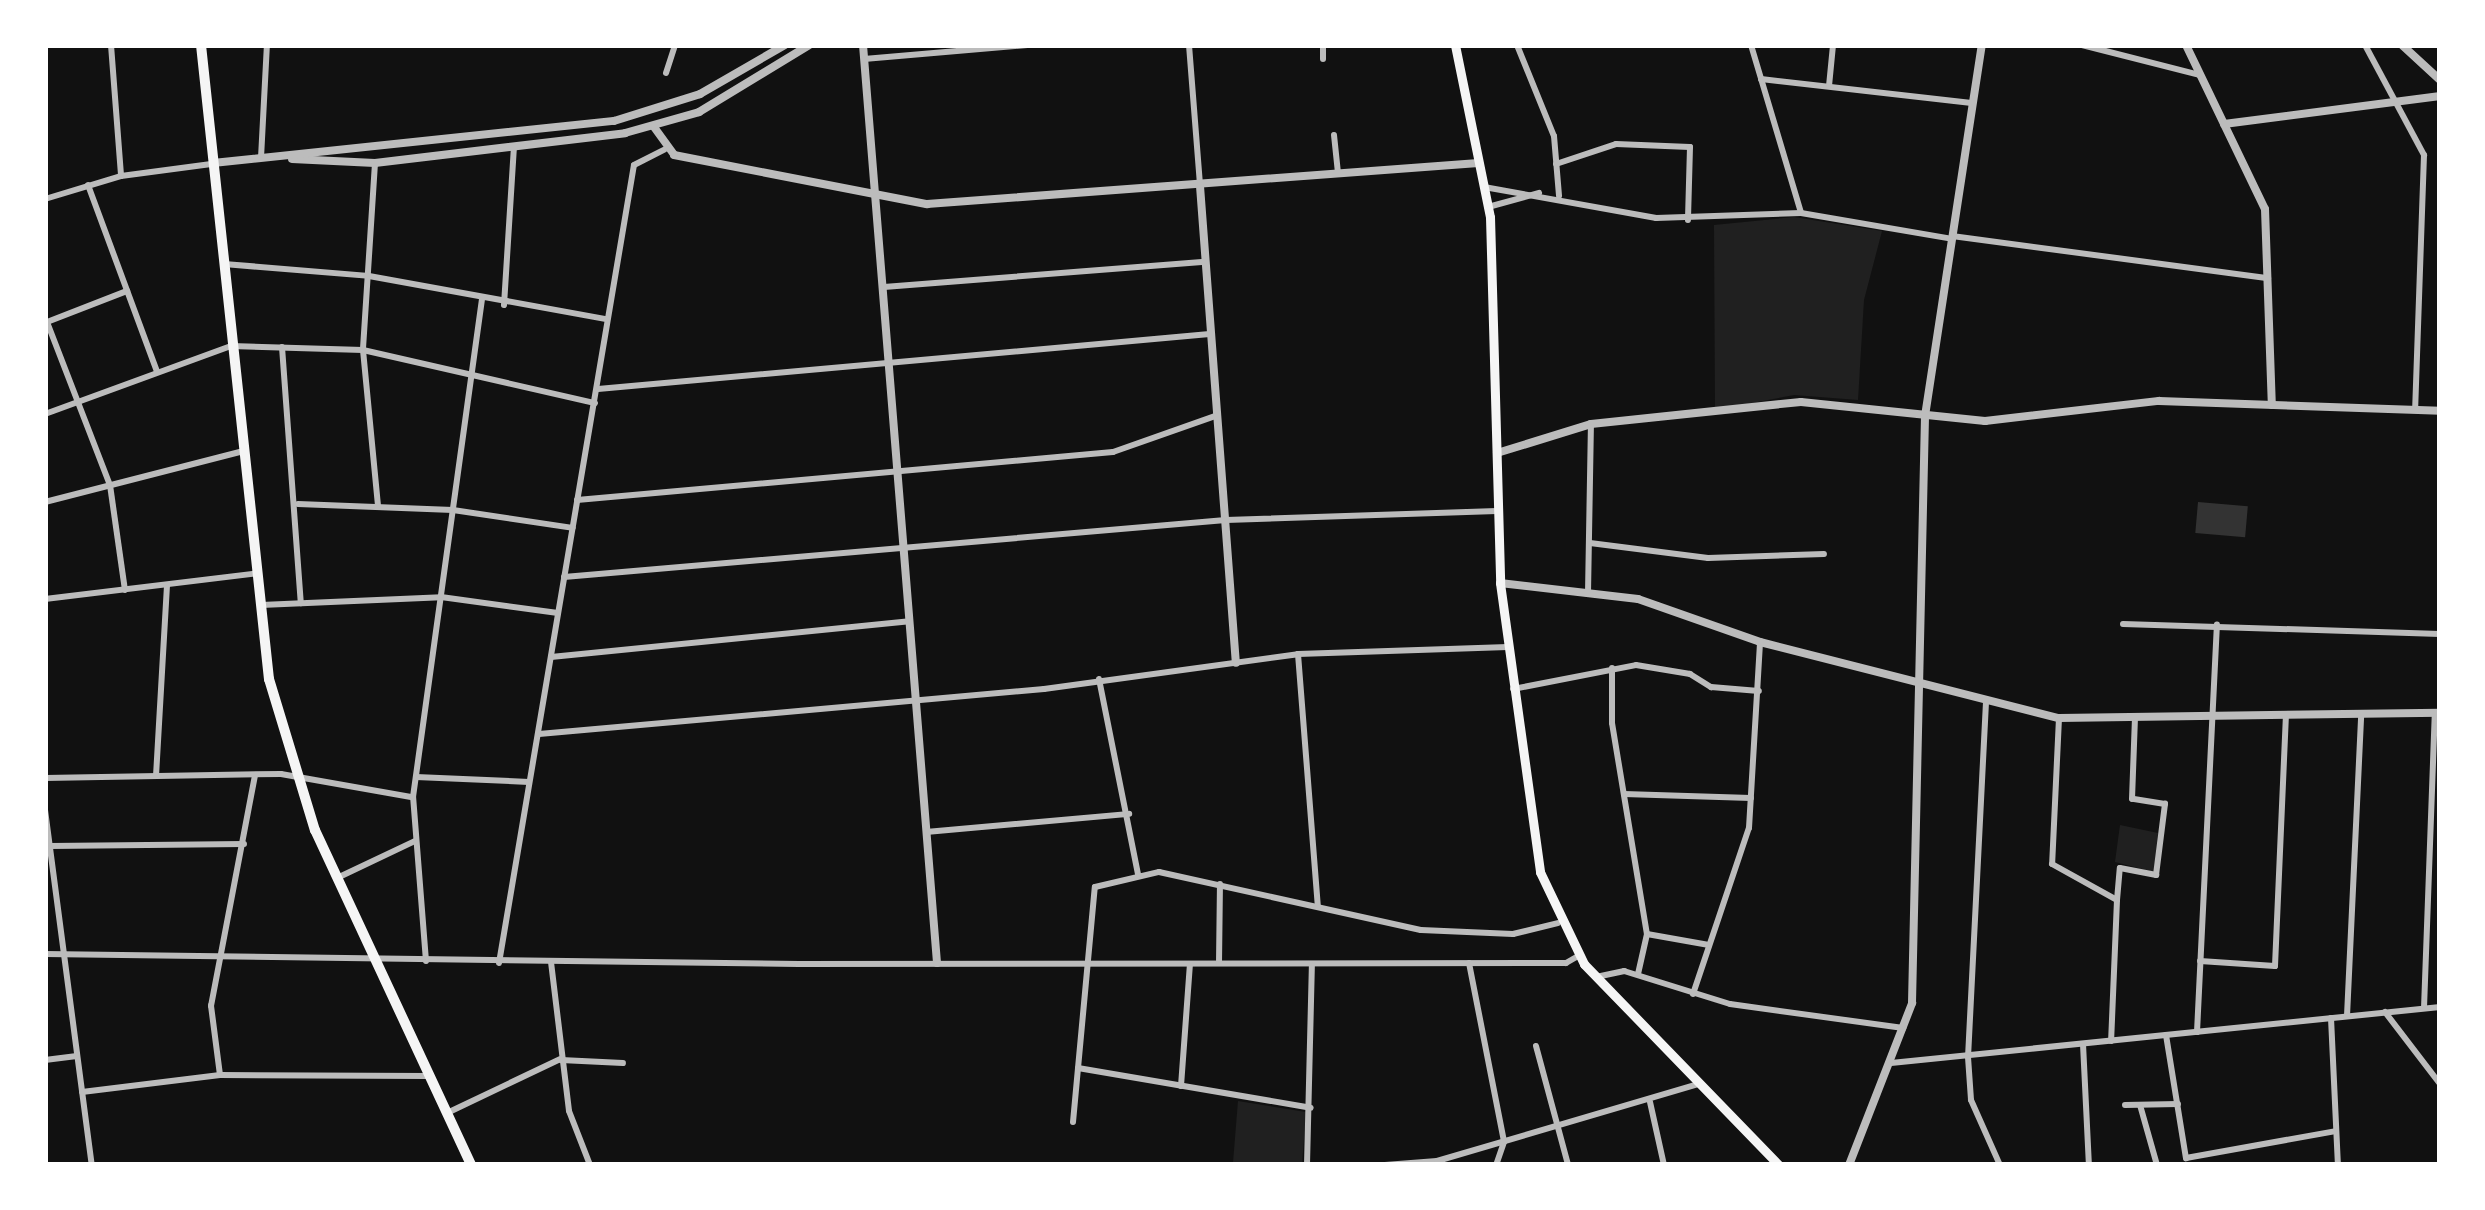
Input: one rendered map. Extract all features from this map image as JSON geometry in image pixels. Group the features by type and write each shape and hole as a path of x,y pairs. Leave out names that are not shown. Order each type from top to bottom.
{"highway":[{"path":"201,45 257,606 297,779 336,878 471,1165"}],"main road":[{"path":"1455,45 1488,207 1500,583 1540,872 1558,923 1578,956 1779,1165"}],"street":[{"path":"111,45 121,176"},
{"path":"261,158 267,45"},
{"path":"667,73 674,45"},
{"path":"45,199 121,176 213,163 614,121 700,94 785,45"},
{"path":"261,158 375,163 654,127 761,80 809,45"},
{"path":"863,45 937,963"},
{"path":"864,58 1027,45"},
{"path":"1189,45 1237,663"},
{"path":"1323,45 1323,58"},
{"path":"1517,45 1554,136 1559,198"},
{"path":"1750,45 1801,213"},
{"path":"1829,86 1833,45"},
{"path":"1849,1165 1912,1003 1924,683 1925,416 1948,237 1982,45"},
{"path":"2082,45 2200,75"},
{"path":"2186,45 2265,209 2272,405"},
{"path":"2365,45 2424,155 2415,410"},
{"path":"2402,45 2440,80"},
{"path":"1761,79 1972,103"},
{"path":"2224,124 2440,96"},
{"path":"654,127 664,151"},
{"path":"1334,135 1338,174"},
{"path":"1556,164 1616,144 1690,147 1688,220"},
{"path":"504,305 514,148"},
{"path":"499,963 634,165 649,151 954,205 1478,163"},
{"path":"375,163 363,350 378,505"},
{"path":"88,184 157,372"},
{"path":"1484,187 1688,220 1801,213 2268,278"},
{"path":"1488,207 1539,194"},
{"path":"884,287 1205,262"},
{"path":"224,264 369,276 504,305 607,319"},
{"path":"125,590 110,485 46,322 127,291"},
{"path":"426,961 412,797 482,299"},
{"path":"598,389 1212,334"},
{"path":"45,414 231,346 363,350 595,403"},
{"path":"282,347 298,504 301,603"},
{"path":"1498,453 1591,424 1801,402 1985,421 2137,402 2440,411"},
{"path":"577,500 1113,452 1218,415"},
{"path":"1588,593 1591,424"},
{"path":"45,502 240,452"},
{"path":"298,504 453,510 573,528"},
{"path":"564,577 1226,520 1497,511"},
{"path":"1590,543 1708,558 1824,554"},
{"path":"45,599 253,574"},
{"path":"1500,583 1638,599 1760,641 2059,718 2438,713 2424,1008"},
{"path":"156,776 167,586"},
{"path":"257,606 441,598 558,613"},
{"path":"551,657 910,621"},
{"path":"2123,624 2440,634"},
{"path":"2197,1032 2217,624"},
{"path":"1693,994 1750,828 1760,641"},
{"path":"538,734 916,700 1298,654 1508,647"},
{"path":"1298,654 1318,905"},
{"path":"1514,689 1612,668 1660,668 1711,687 1759,691"},
{"path":"1612,668 1624,794 1647,934 1638,974"},
{"path":"1099,679 1138,875"},
{"path":"1986,701 1968,1057 1971,1100 2000,1165"},
{"path":"2347,1016 2361,716"},
{"path":"2200,961 2275,965 2286,717"},
{"path":"2059,718 2052,864 2116,900"},
{"path":"2111,1041 2120,868 2156,875 2165,804 2132,799 2134,718"},
{"path":"220,1075 211,1006 255,775"},
{"path":"45,778 255,775 412,797"},
{"path":"416,777 530,782"},
{"path":"1624,794 1751,798"},
{"path":"45,810 92,1165"},
{"path":"926,832 1129,814"},
{"path":"336,878 415,841"},
{"path":"50,846 245,844"},
{"path":"1073,1122 1095,887 1138,875 1220,884 1421,930 1514,934 1558,923"},
{"path":"1219,963 1220,884"},
{"path":"1647,934 1710,945"},
{"path":"45,954 499,963 1566,963 1578,956"},
{"path":"551,962 560,1059 590,1165"},
{"path":"1180,1085 1190,963"},
{"path":"1469,963 1504,1142 1496,1165"},
{"path":"1307,1165 1312,964"},
{"path":"1596,977 1638,974 1693,994 1903,1028"},
{"path":"1891,1063 2440,1007"},
{"path":"2385,1012 2440,1084"},
{"path":"2331,1018 2338,1165"},
{"path":"2166,1035 2186,1158 2336,1131"},
{"path":"2083,1044 2089,1165"},
{"path":"1536,1046 1568,1165"},
{"path":"45,1060 76,1056"},
{"path":"447,1113 560,1059 623,1063"},
{"path":"1077,1068 1311,1108"},
{"path":"82,1092 220,1075 428,1076"},
{"path":"1385,1165 1437,1161 1650,1102 1698,1084"},
{"path":"1650,1102 1664,1165"},
{"path":"2125,1105 2178,1104"},
{"path":"2140,1105 2157,1165"}],"shaded area":[{"path":"1794,217 1882,231 1864,300 1858,400 1794,395 1715,410 1714,225"},
{"path":"2198,502 2248,506 2245,537 2195,533"},
{"path":"2120,825 2158,833 2154,872 2115,862"},
{"path":"1238,1101 1306,1112 1302,1165 1233,1163"}]}
